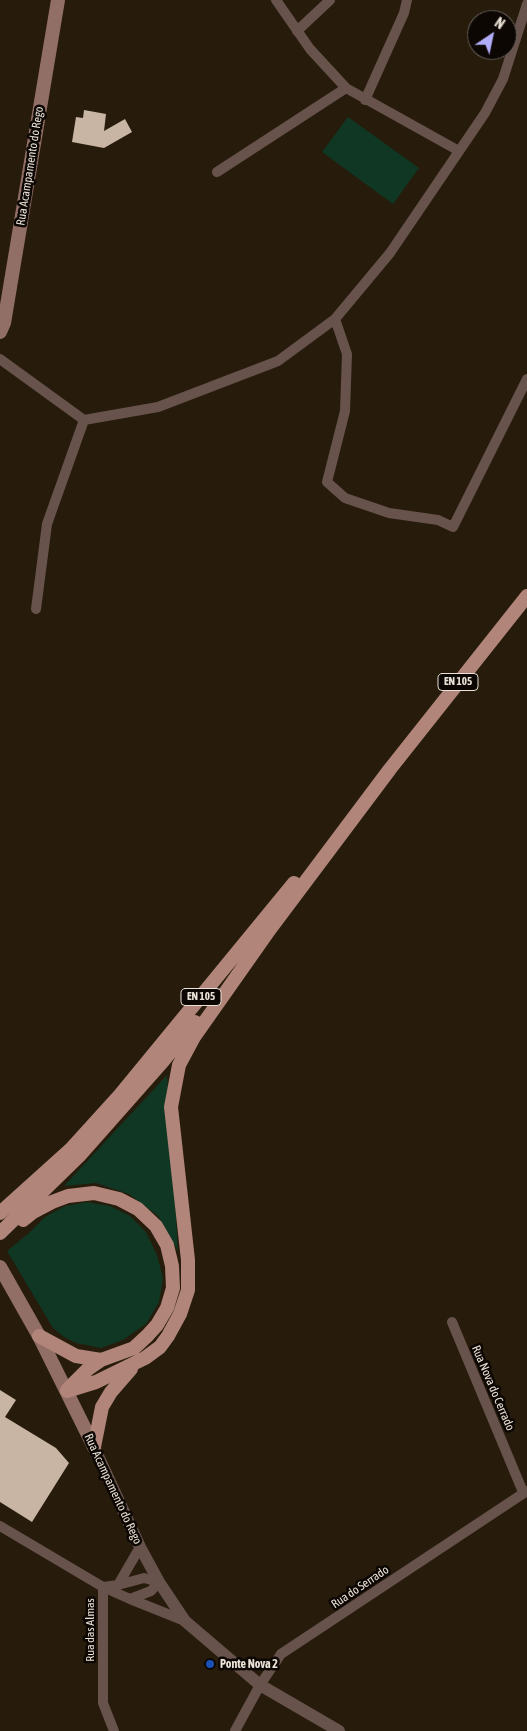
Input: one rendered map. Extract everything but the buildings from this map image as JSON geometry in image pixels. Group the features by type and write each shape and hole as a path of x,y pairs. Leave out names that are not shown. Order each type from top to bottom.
{"main road":[{"name":"Rua Acampamento do Rego","path":"0,332 4,323 58,0"},
{"name":"EN 105","path":"0,1232 79,1156 163,1061 270,929 390,769 527,596"},
{"name":"EN 105","path":"0,1213 71,1149 120,1095 266,915 390,769"},
{"path":"67,1391 96,1382 135,1364 160,1346 180,1314 188,1290 188,1260 171,1107 179,1065 194,1037 270,929"},
{"path":"0,1240 33,1212 52,1202 68,1196 94,1193 119,1199 138,1209 156,1226 167,1245 172,1266 173,1288 166,1308 157,1325 134,1348 101,1360 67,1391"},
{"name":"Rua Acampamento do Rego","path":"0,1268 39,1336 94,1447"},
{"path":"39,1336 76,1356 101,1360"},
{"path":"94,1447 102,1407 111,1392 135,1364"}],"street":[{"path":"276,0 310,49 346,88 459,151"},
{"path":"297,31 330,0"},
{"path":"365,100 404,13 407,0"},
{"path":"0,359 84,420 158,407 278,362 335,319 390,253 485,113 503,80 527,4"},
{"path":"217,172 346,88"},
{"path":"335,319 347,354 345,411 327,482 345,498 389,513 438,520 452,527 527,379"},
{"path":"36,609 47,524 84,420"},
{"name":"Rua Nova do Cerrado","path":"452,1322 525,1492"},
{"name":"Rua Acampamento do Rego","path":"94,1447 140,1547 159,1582 185,1620 260,1685 339,1731"},
{"name":"Rua do Serrado","path":"235,1731 260,1685 281,1654 525,1492"},
{"name":"Rua das Almas","path":"0,1526 103,1587 102,1703 115,1731"},
{"path":"118,1585 140,1547"},
{"path":"103,1587 144,1578 159,1582 151,1591 130,1599"},
{"path":"103,1587 185,1620"}],"green space":[{"path":"348,117 419,168 393,204 322,152"},
{"path":"167,1075 178,1251 158,1216 129,1194 96,1183 64,1186"},
{"path":"87,1202 110,1206 130,1216 146,1232 157,1255 163,1278 159,1302 146,1324 123,1340 101,1348 76,1343 64,1337 53,1328 7,1251 45,1217 65,1206"}],"place":[{"name":"Ponte Nova 2","path":"210,1664"}]}
